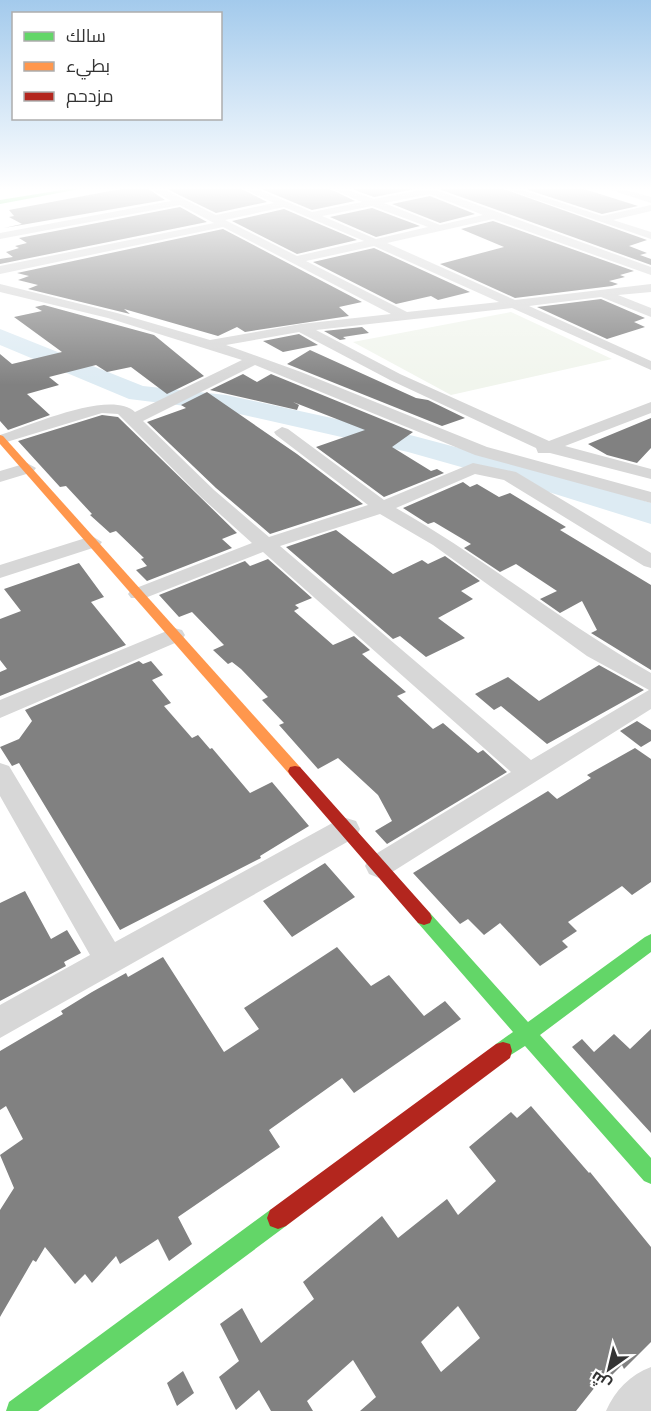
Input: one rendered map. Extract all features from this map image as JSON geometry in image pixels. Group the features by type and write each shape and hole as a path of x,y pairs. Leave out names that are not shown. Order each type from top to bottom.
{"street":[{"path":"0,270 74,254"},
{"path":"283,254 407,317"},
{"path":"295,260 323,254"},
{"path":"402,254 651,366"},
{"path":"602,254 651,271"},
{"path":"0,288 84,308 208,344 514,462 651,498"},
{"path":"208,344 301,328 651,288"},
{"path":"604,294 651,313"},
{"path":"301,328 395,377 548,447 651,474"},
{"path":"135,420 145,412 253,360"},
{"path":"514,462 651,407"},
{"path":"531,774 208,494 135,425 135,420 122,409 101,408 1,439 651,1174"},
{"path":"282,432 382,507 440,541 595,651 651,683"},
{"path":"0,477 27,468"},
{"path":"138,594 266,544 382,507 460,471 473,468 510,476 651,562"},
{"path":"0,572 92,542"},
{"path":"0,710 174,635"},
{"path":"379,866 651,698"},
{"path":"0,772 110,961"},
{"path":"0,1022 346,830"},
{"path":"18,1411 651,942"},
{"path":"628,1411 651,1388"}],"shaded area":[{"path":"511,312 612,359 451,395 353,342"}],"building":[{"path":"9,254 50,254 0,264 0,259 13,257"},
{"path":"107,254 270,254 362,302 339,307 349,316 245,332 237,327 218,336 124,309 130,314 28,289 38,285 18,280 29,276 17,273"},
{"path":"349,254 387,254 470,292 438,300 431,296 396,304 313,262"},
{"path":"478,254 586,254 634,271 620,275 625,277 609,281 618,284 612,286 515,298 440,264"},
{"path":"620,254 644,254 640,255 651,259 651,265"},
{"path":"601,299 645,318 634,322 645,327 607,339 537,307"},
{"path":"44,305 154,335 204,376 167,394 131,367 107,372 96,365 49,377 59,385 27,394 50,415 8,430 0,421 0,354 12,364 62,352 14,317 42,311 35,307"},
{"path":"362,327 369,333 343,337 346,339 340,340 324,331"},
{"path":"299,334 318,345 283,352 263,341"},
{"path":"310,350 465,418 442,426 287,364"},
{"path":"243,374 257,382 271,374 413,432 392,447 431,471 437,469 444,473 384,497 316,447 365,430 293,402 299,405 297,410 210,390"},
{"path":"207,392 297,454 363,504 270,534 216,488 147,422 186,408 181,405"},
{"path":"102,415 118,417 237,533 222,539 232,548 147,581 136,570 147,566 141,559 144,558 116,531 110,533 90,515 92,514 66,486 60,487 18,441"},
{"path":"651,418 651,448 637,463 607,455 588,444"},
{"path":"463,482 470,487 477,484 499,497 510,493 566,527 560,530 651,585 651,670 591,633 597,630 582,601 560,613 540,599 557,591 516,564 500,572 464,548 471,544 434,522 428,524 403,508"},
{"path":"336,530 393,574 422,560 428,564 445,556 480,581 461,591 473,599 438,618 465,638 426,657 400,636 393,639 286,547"},
{"path":"268,559 312,598 295,605 299,608 294,611 333,645 354,636 370,650 362,654 406,692 397,696 433,729 443,723 478,753 483,750 507,772 387,844 375,831 392,821 378,795 338,758 318,769 279,725 284,723 262,700 268,697 241,669 232,662 228,664 213,650 224,645 192,612 179,617 159,595 245,561 250,566"},
{"path":"79,563 104,597 91,602 126,645 0,696 0,672 7,669 0,660 0,619 21,611 4,589"},
{"path":"139,661 143,664 151,661 163,675 152,680 171,703 164,706 192,738 198,735 210,749 212,748 250,793 272,782 309,826 260,856 261,858 120,930 19,763 12,766 0,747 19,739 32,721 25,710"},
{"path":"599,665 644,690 547,744 501,706 494,710 475,694 508,677 539,701"},
{"path":"637,721 651,730 651,741 641,747 620,731"},
{"path":"635,748 651,759 651,882 632,895 622,886 568,922 577,931 562,941 568,947 540,966 500,923 484,935 468,919 460,924 413,873 548,791 557,799 591,778 587,775"},
{"path":"325,863 355,897 292,937 263,901"},
{"path":"25,891 51,939 67,930 81,953 64,962 66,966 0,1001 0,903"},
{"path":"337,947 371,986 389,975 424,1016 445,1001 461,1019 354,1093 342,1078 269,1130 280,1147 178,1217 192,1244 169,1261 158,1239 120,1264 116,1256 92,1283 85,1274 75,1284 45,1247 36,1262 33,1260 0,1317 0,1210 14,1188 0,1155 23,1139 6,1106 0,1110 0,1051 63,1014 61,1011 92,992 126,973 128,977 163,957 224,1052 259,1029 244,1008"},
{"path":"651,1029 651,1133 572,1047 582,1039 594,1052 614,1034 630,1049"},
{"path":"531,1106 590,1172 651,1247 651,1342 624,1369 622,1365 606,1381 603,1377 576,1411 360,1411 376,1397 353,1360 307,1401 313,1411 271,1411 259,1390 236,1410 219,1377 239,1361 220,1324 242,1308 261,1343 314,1299 303,1282 382,1216 398,1238 447,1199 458,1215 496,1181 469,1147 511,1112 517,1118","holes":["458,1306 480,1338 441,1372 421,1342"]},
{"path":"183,1371 194,1393 177,1406 167,1383"}],"waterway":[{"path":"0,336 138,393 226,403 414,445 550,482 651,514"}],"traffic: fast":[{"path":"424,918 651,1174"},
{"path":"503,1051 651,942"},
{"path":"18,1411 278,1218"}],"traffic: slow":[{"path":"0,438 295,771"}],"traffic: jam":[{"path":"295,771 424,918"},
{"path":"278,1218 503,1051"}]}
